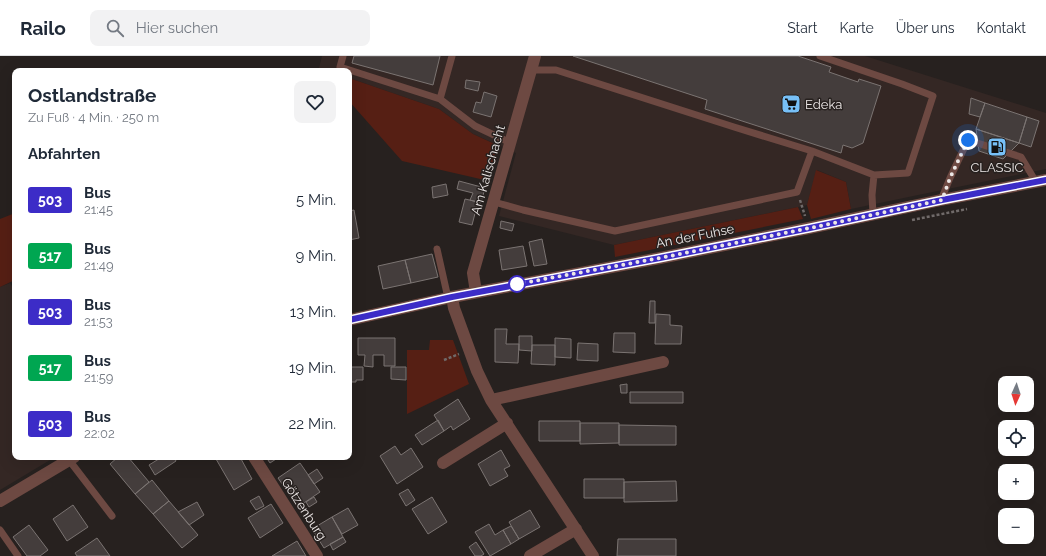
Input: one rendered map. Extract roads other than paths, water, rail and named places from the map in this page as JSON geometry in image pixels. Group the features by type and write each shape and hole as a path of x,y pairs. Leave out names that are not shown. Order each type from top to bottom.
{"street":[{"name":"Am Kalischacht","path":"476,292 473,273 535,56"},
{"name":"An der Fuhse","path":"352,319 450,297 660,258 1041,181"},
{"path":"450,297 477,371 491,400 593,556"},
{"path":"491,400 663,362"},
{"path":"443,463 507,423"},
{"path":"0,501 69,460"},
{"name":"Götzenburg","path":"256,460 317,556"},
{"path":"530,556 576,529"}],"lane":[{"path":"343,56 340,67 343,68"},
{"path":"440,99 452,56"},
{"path":"531,70 556,70 734,127 812,150 874,175 908,173 933,96 820,56"},
{"path":"352,71 440,99 475,126 511,143"},
{"path":"942,200 950,178 968,140 1021,157 1041,181"},
{"path":"494,202 615,231 797,192 812,150"},
{"path":"873,214 872,195 874,175"},
{"path":"437,250 450,297"},
{"path":"73,460 112,516"},
{"path":"0,530 18,556"}],"place":[{"name":"Edeka","path":"791,104"},
{"name":"CLASSIC","path":"997,147"}]}
